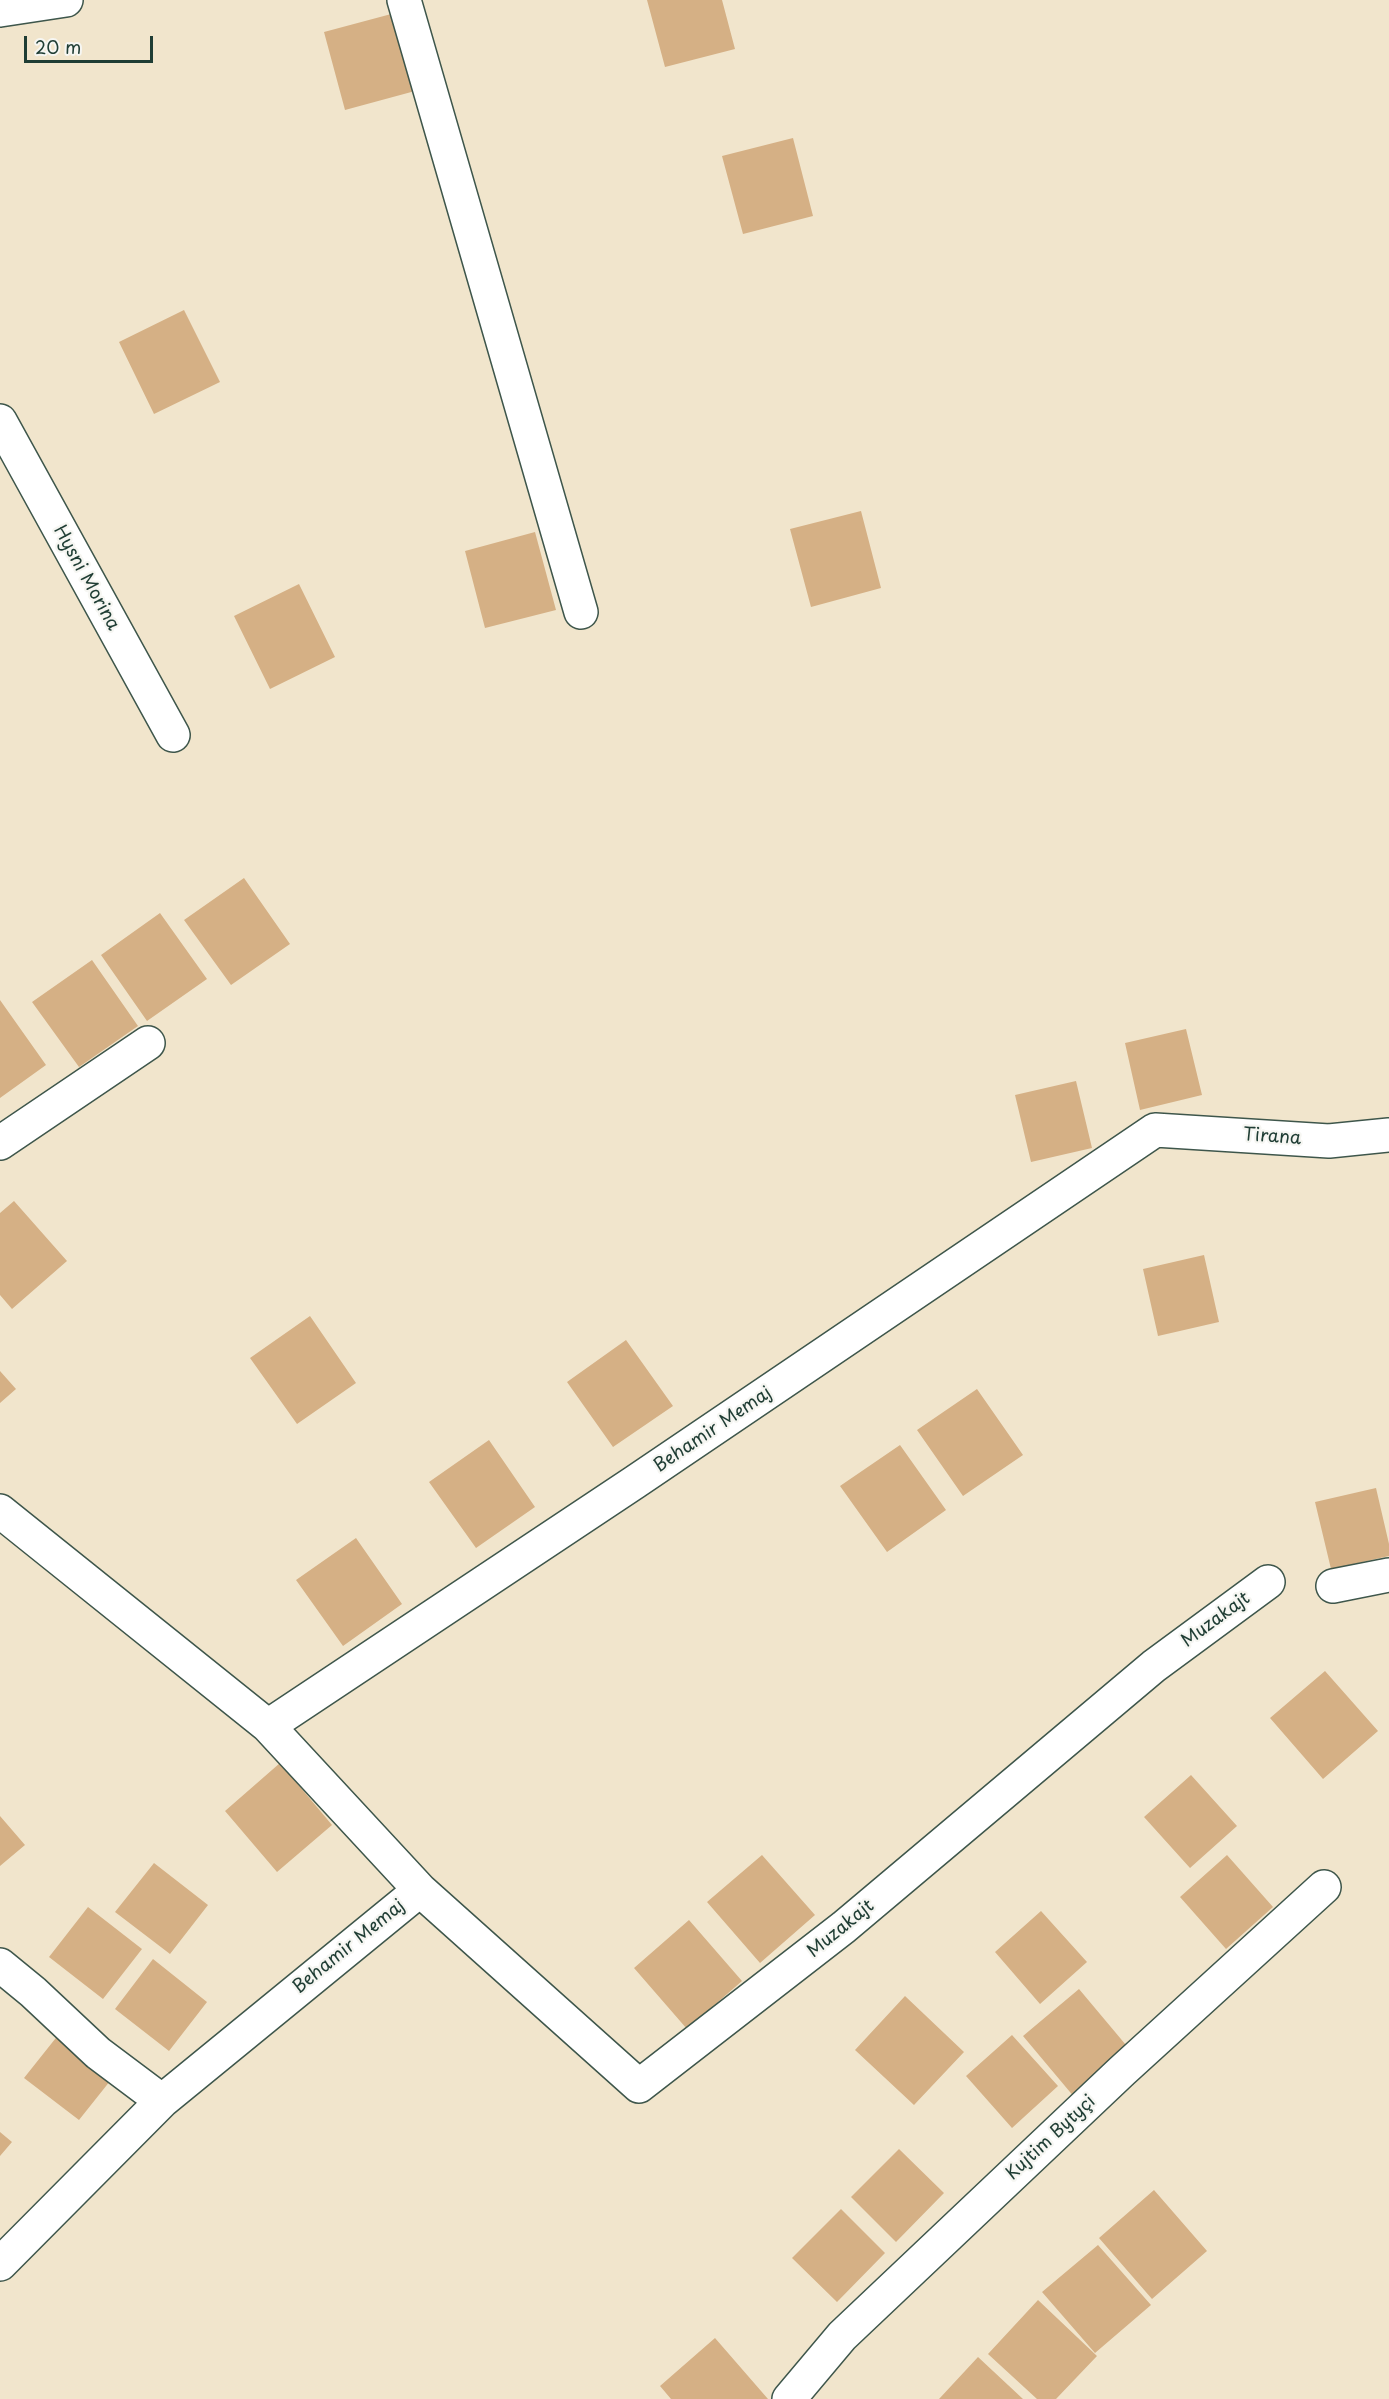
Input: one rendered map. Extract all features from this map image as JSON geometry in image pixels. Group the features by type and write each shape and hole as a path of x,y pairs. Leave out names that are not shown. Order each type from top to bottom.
{"street":[{"path":"0,10 66,0"},
{"path":"404,0 581,612"},
{"name":"Hysni Morina","path":"0,421 173,735"},
{"path":"0,1143 148,1043"},
{"name":"Tirana","path":"1155,1130 1329,1141 1389,1135"},
{"name":"Behamir Memaj","path":"268,1726 635,1482 1155,1130"},
{"name":"Behamir Memaj","path":"0,1511 268,1726 420,1890 162,2101 0,2264"},
{"path":"1333,1586 1389,1575"},
{"name":"Muzakajt","path":"420,1890 639,2086 844,1927 1154,1666 1268,1582"},
{"name":"Kujtim Bytyçi","path":"789,2399 850,2328 1122,2071 1324,1887"},
{"path":"0,1965 33,1992 98,2053 162,2101"}],"building":[{"path":"647,0 722,0 735,49 665,67"},
{"path":"395,13 415,91 345,110 324,32"},
{"path":"793,138 813,216 743,234 722,156"},
{"path":"184,310 220,382 154,414 119,342"},
{"path":"861,511 881,588 811,607 790,529"},
{"path":"535,532 556,610 485,628 465,551"},
{"path":"299,584 335,657 270,689 234,616"},
{"path":"244,878 290,944 231,985 184,920"},
{"path":"160,913 207,979 147,1021 101,955"},
{"path":"92,960 138,1026 79,1067 32,1002"},
{"path":"0,1000 46,1065 0,1098"},
{"path":"1186,1029 1202,1095 1140,1110 1125,1043"},
{"path":"1076,1081 1092,1148 1031,1162 1015,1095"},
{"path":"14,1201 67,1261 12,1309 0,1295 0,1213"},
{"path":"1204,1255 1219,1322 1158,1336 1143,1269"},
{"path":"310,1316 356,1383 297,1424 250,1358"},
{"path":"626,1340 673,1406 613,1447 567,1382"},
{"path":"0,1371 16,1389 0,1403"},
{"path":"977,1389 1023,1455 963,1496 917,1430"},
{"path":"489,1440 535,1507 476,1548 429,1482"},
{"path":"900,1445 946,1510 887,1552 840,1486"},
{"path":"1376,1488 1389,1544 1389,1556 1331,1569 1315,1502"},
{"path":"356,1538 402,1604 343,1646 296,1580"},
{"path":"1325,1671 1378,1731 1323,1779 1270,1718"},
{"path":"280,1763 332,1825 277,1872 225,1811"},
{"path":"1191,1775 1237,1826 1190,1868 1144,1817"},
{"path":"0,1816 25,1845 0,1866"},
{"path":"762,1855 815,1915 760,1963 707,1902"},
{"path":"1227,1855 1273,1907 1226,1949 1180,1897"},
{"path":"154,1863 208,1905 170,1954 115,1912"},
{"path":"88,1907 142,1949 103,1999 49,1957"},
{"path":"1041,1911 1087,1962 1040,2004 995,1952"},
{"path":"689,1920 742,1981 687,2029 634,1968"},
{"path":"153,1959 207,2002 169,2051 115,2009"},
{"path":"1079,1989 1131,2051 1075,2098 1023,2036"},
{"path":"905,1996 964,2052 914,2105 855,2050"},
{"path":"63,2029 118,2071 79,2120 24,2078"},
{"path":"1012,2035 1058,2086 1012,2128 966,2076"},
{"path":"0,2132 12,2142 0,2156"},
{"path":"899,2149 944,2193 896,2242 851,2197"},
{"path":"1154,2190 1207,2251 1152,2299 1099,2238"},
{"path":"841,2209 885,2253 837,2302 792,2258"},
{"path":"1098,2245 1151,2305 1095,2353 1042,2292"},
{"path":"1038,2300 1097,2356 1056,2399 1037,2399 988,2354"},
{"path":"715,2338 768,2399 671,2399 660,2386"},
{"path":"978,2357 1023,2399 939,2399"}]}
